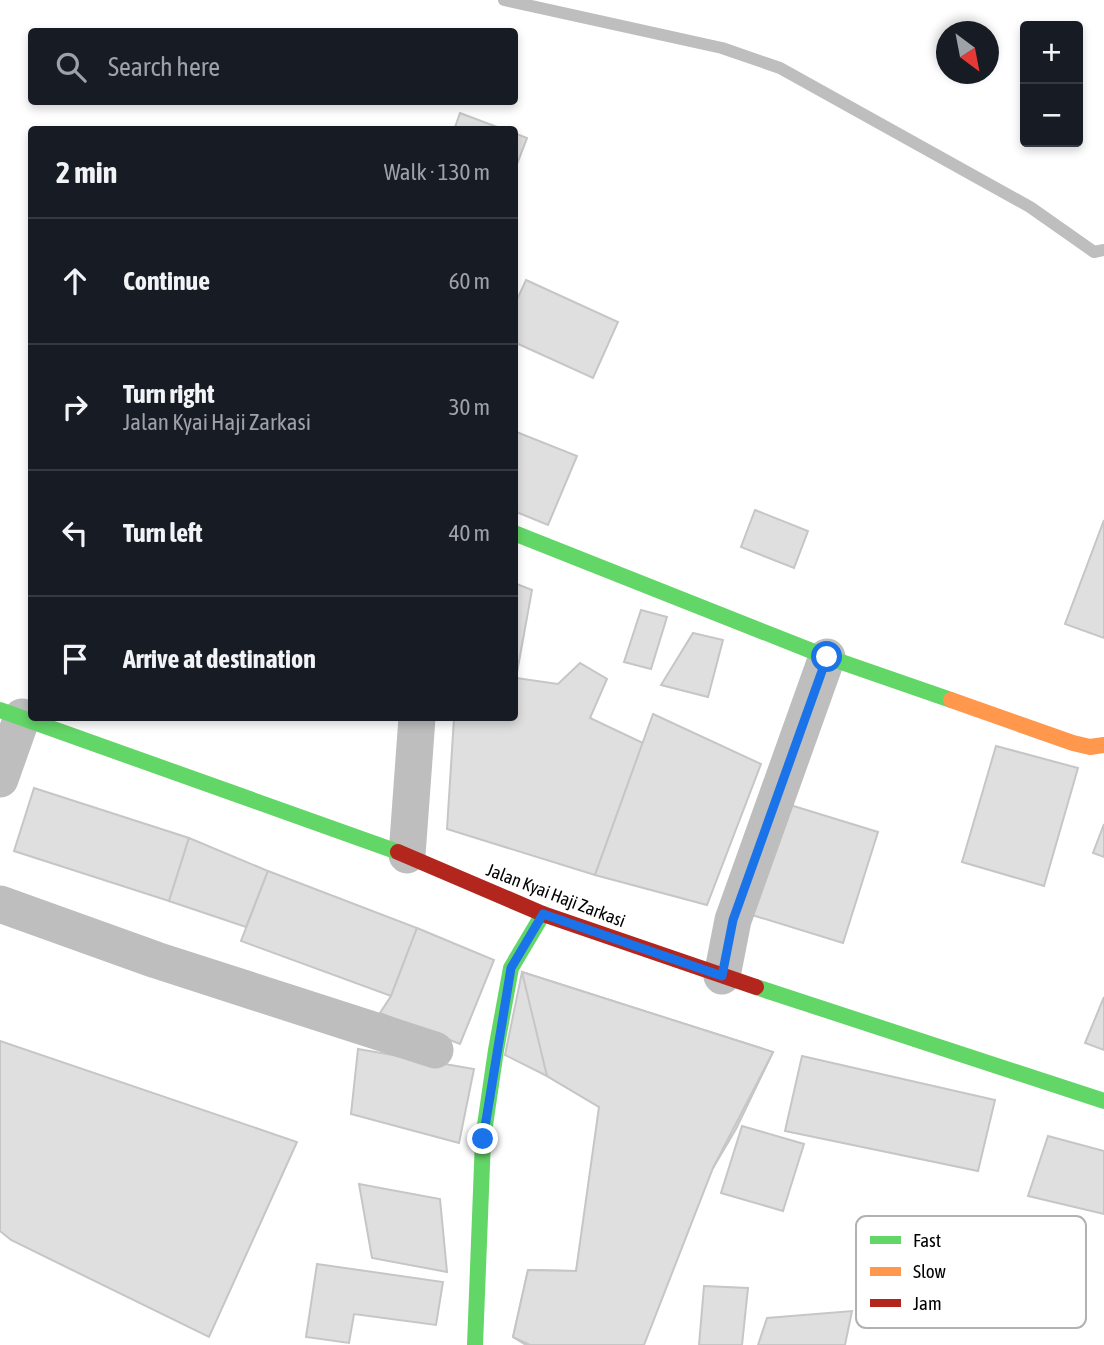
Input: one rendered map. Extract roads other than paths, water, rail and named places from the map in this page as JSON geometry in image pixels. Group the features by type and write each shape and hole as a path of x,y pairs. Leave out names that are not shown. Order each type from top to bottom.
{"main road":[{"path":"518,535 827,657 1073,743 1090,747 1104,745"},
{"name":"Jalan Kyai Haji Zarkasi","path":"11,713 28,719"},
{"name":"Jalan Kyai Haji Zarkasi","path":"33,721 407,855 543,914 722,976 1104,1101"},
{"path":"475,1345 483,1139 496,1050 511,968 543,914"}],"street":[{"path":"722,976 733,920 827,657"},
{"path":"0,779 11,713"},
{"path":"407,855 417,721"},
{"path":"0,904 156,960 435,1050"}],"waterway":[{"path":"504,0 722,48 780,68 1030,207 1094,252 1104,250"}]}
